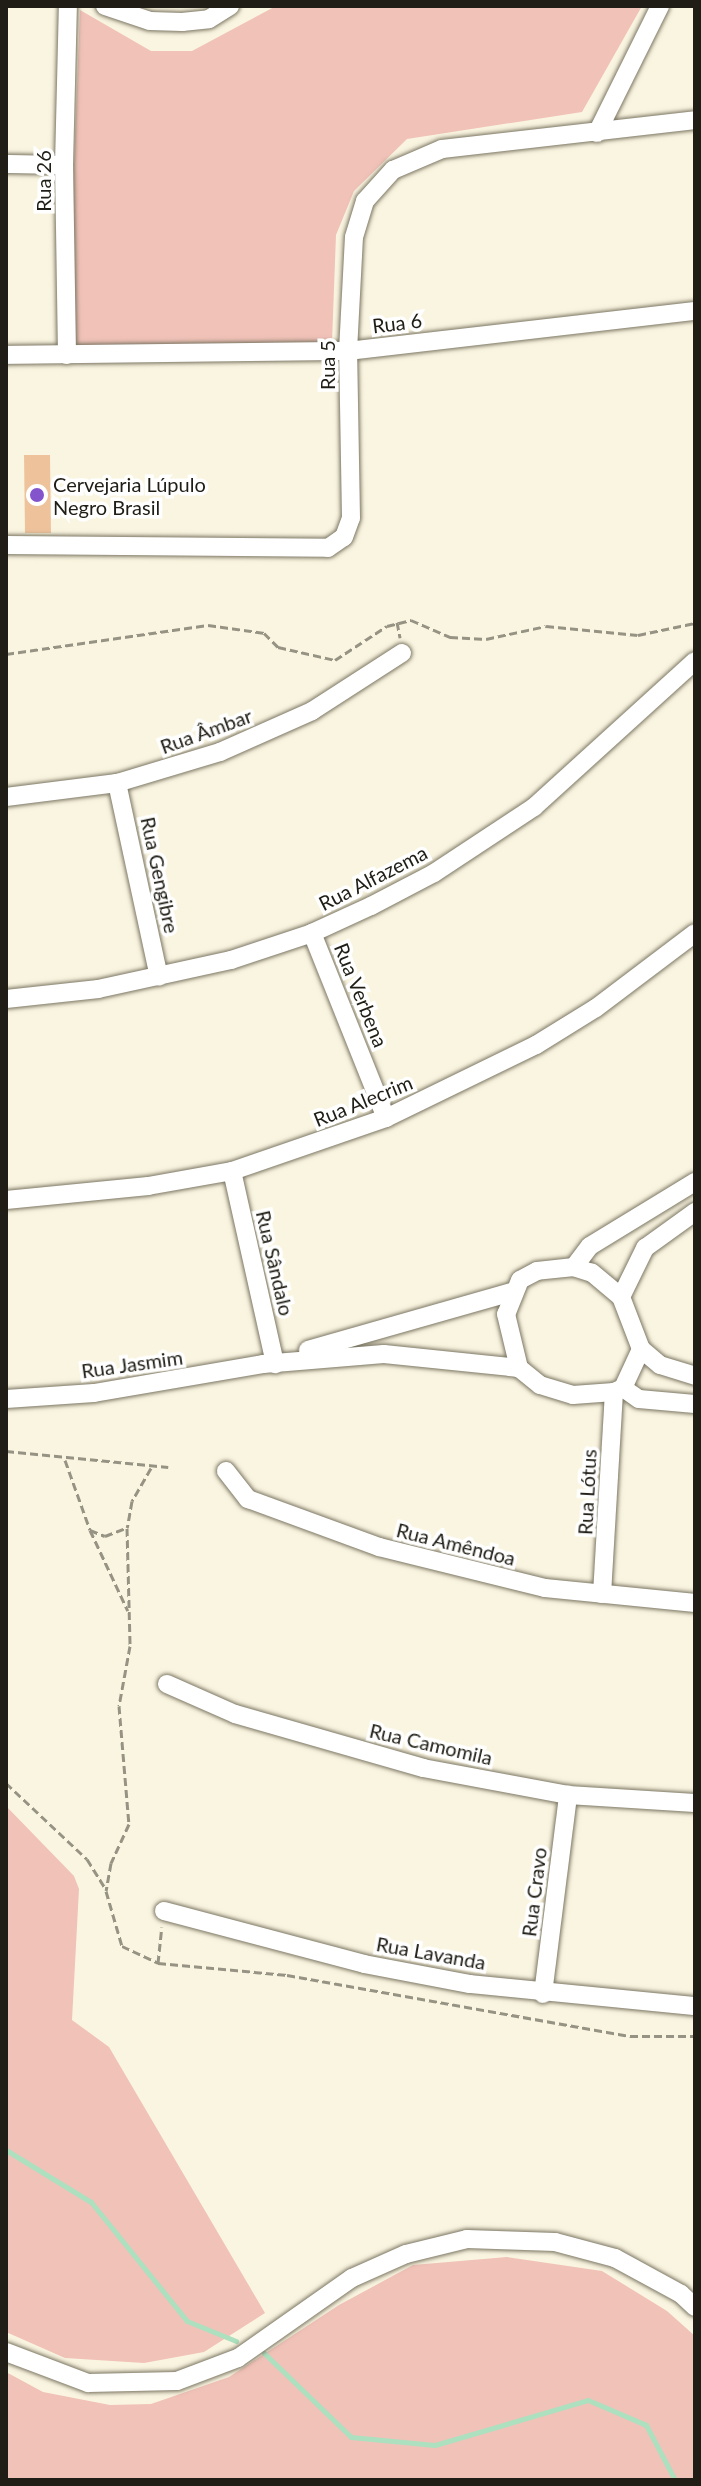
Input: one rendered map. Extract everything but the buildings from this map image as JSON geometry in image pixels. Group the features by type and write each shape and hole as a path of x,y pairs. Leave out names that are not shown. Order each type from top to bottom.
{"street":[{"name":"Rua 26","path":"67,355 64,165 68,6"},
{"path":"105,6 150,21 182,22 209,19 230,6"},
{"path":"597,133 660,6"},
{"name":"Rua 5","path":"6,545 328,548 344,537 351,518 348,351 354,237 365,201 393,170 442,149 695,120"},
{"path":"6,164 64,165"},
{"name":"Rua 6","path":"6,355 348,351 695,311"},
{"name":"Rua Âmbar","path":"6,797 117,783 261,735 312,711 402,653"},
{"name":"Rua Alfazema","path":"6,999 159,977 312,933 434,873 534,807 695,661"},
{"name":"Rua Gengibre","path":"117,783 159,977"},
{"name":"Rua Verbena","path":"312,933 386,1118"},
{"name":"Rua Alecrim","path":"6,1200 148,1186 232,1171 386,1118 536,1045 596,1008 695,933"},
{"name":"Rua Sândalo","path":"232,1171 271,1363"},
{"path":"574,1267 590,1246 695,1182"},
{"path":"621,1297 645,1248 695,1212"},
{"path":"271,1363 511,1292 537,1271 574,1267 600,1278 621,1297 641,1349 660,1365 695,1376"},
{"path":"511,1292 506,1331 519,1368 540,1385 573,1395 619,1390 639,1399 695,1404"},
{"path":"619,1390 641,1349"},
{"path":"271,1363 384,1354 519,1368"},
{"name":"Rua Jasmim","path":"6,1399 94,1393 271,1363"},
{"name":"Rua Lótus","path":"602,1594 619,1390"},
{"name":"Rua Amêndoa","path":"226,1471 248,1499 303,1523 493,1577 602,1594 695,1603"},
{"name":"Rua Camomila","path":"167,1684 235,1714 423,1768 568,1795 695,1803"},
{"name":"Rua Cravo","path":"543,1994 568,1795"},
{"name":"Rua Lavanda","path":"164,1911 364,1964 543,1994 695,2006"},
{"path":"6,2352 88,2383 177,2381 238,2358 352,2278 406,2254 467,2239 555,2242 615,2258 695,2307"}],"path":[{"path":"6,654 208,625 264,633 288,650 335,660 397,622 423,622 450,637 486,639 546,626 638,635 695,623"},
{"path":"6,1451 65,1460 168,1467"},
{"path":"65,1460 90,1530 130,1614"},
{"path":"106,1891 129,1824 119,1706 130,1614 127,1528 132,1501 151,1468"},
{"path":"90,1530 105,1536 127,1528"},
{"path":"6,1783 87,1859 106,1891 122,1946 158,1963 287,1975 630,2036 695,2036"},
{"path":"158,1963 164,1911"}],"shaded area":[{"path":"276,6 642,6 582,112 407,139 354,191 336,235 332,342 67,346 80,10 151,51 192,51"},
{"path":"6,1806 74,1876 79,1889 72,2020 109,2047 265,2313 204,2352 144,2363 65,2358 6,2332"},
{"path":"507,2257 602,2271 667,2311 695,2336 695,2480 6,2480 6,2372 43,2392 110,2405 151,2404 229,2377 339,2305 413,2265"}],"waterway":[{"path":"6,2150 91,2202 187,2321 236,2341"},
{"path":"264,2353 351,2437 435,2445 588,2400 646,2425 675,2480"}],"place":[{"name":"Cervejaria Lúpulo Negro Brasil","path":"37,495"}]}
